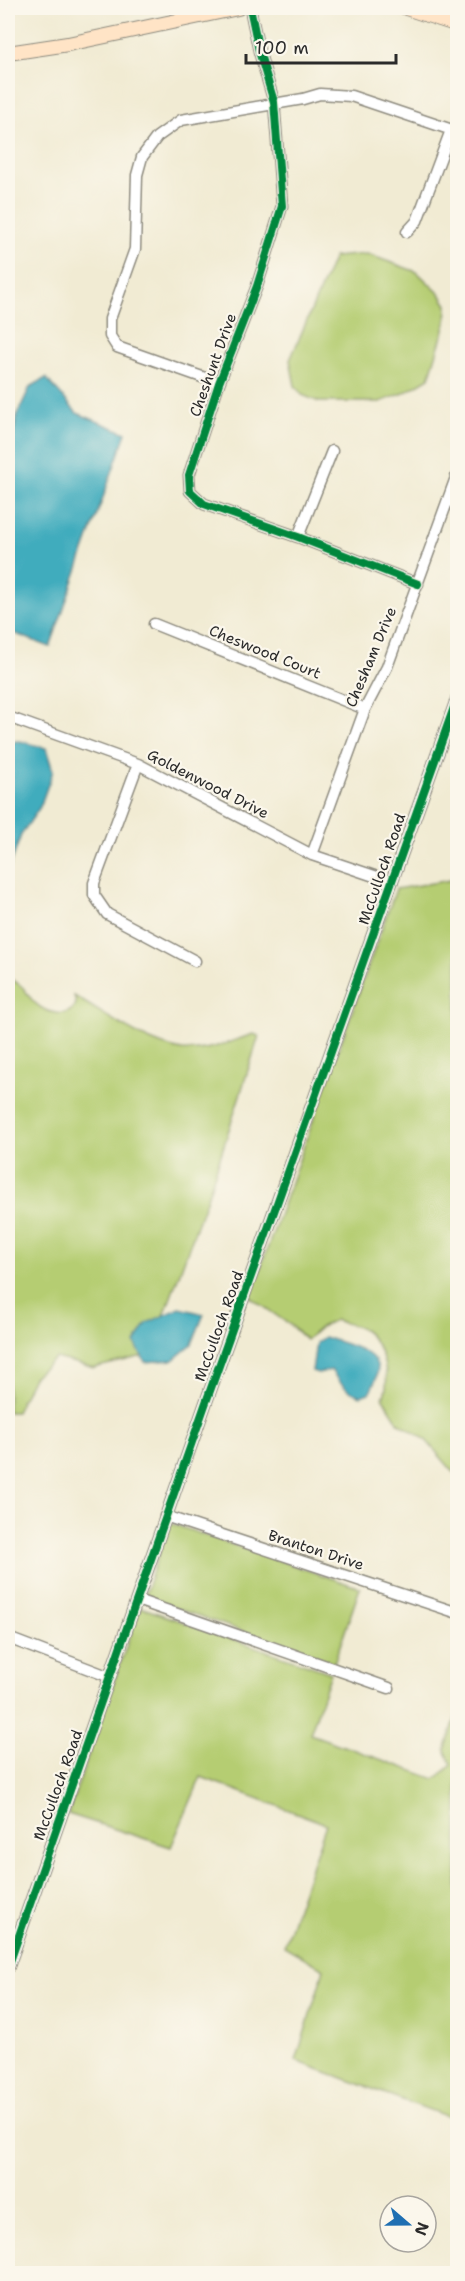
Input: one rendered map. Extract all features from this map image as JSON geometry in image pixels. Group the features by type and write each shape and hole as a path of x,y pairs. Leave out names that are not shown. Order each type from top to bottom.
{"main road":[{"path":"8,53 68,44 238,8"},
{"path":"406,8 458,25"}],"street":[{"name":"Cheshunt Drive","path":"250,8 259,51 274,102 282,206 257,286 219,384 189,475 190,491 204,504 298,537 418,584"},
{"path":"219,384 117,346 110,336 110,320 135,249 137,175 142,157 158,137 181,120 320,94 351,96 454,131 417,221 407,232"},
{"path":"298,537 332,451"},
{"name":"Chesham Drive","path":"312,855 365,709 387,668 458,472"},
{"name":"Cheswood Court","path":"154,624 365,709"},
{"name":"McCulloch Road","path":"8,1967 165,1516 458,696"},
{"name":"Goldenwood Drive","path":"8,717 138,764 312,855 392,882"},
{"path":"138,764 94,884 94,895 107,914 195,961"},
{"name":"Branton Drive","path":"165,1516 458,1613"},
{"path":"136,1600 389,1688"},
{"path":"8,1638 110,1677"}],"green space":[{"path":"367,254 417,272 440,294 447,305 446,323 429,378 404,393 380,402 319,402 302,395 295,386 290,360 334,257"},
{"path":"457,879 457,1476 425,1439 399,1423 383,1398 386,1390 386,1370 380,1351 369,1335 362,1329 335,1320 321,1327 306,1340 290,1325 250,1297 396,889"},
{"path":"8,977 22,987 33,1001 45,1010 57,1013 68,1012 76,1004 74,996 139,1035 182,1050 209,1048 253,1034 259,1036 207,1198 160,1327 143,1356 94,1368 56,1358 33,1377 16,1412 8,1412"},
{"path":"169,1523 360,1588 334,1663 144,1597"},
{"path":"140,1607 331,1673 310,1734 435,1779 452,1765 445,1750 457,1714 457,2120 296,2061 324,1969 284,1946 326,1824 201,1777 171,1847 68,1814"}],"water":[{"path":"46,378 77,413 126,433 50,647 8,631 8,474 17,415 30,387"},
{"path":"20,741 46,748 53,771 40,807 21,835 8,872 8,742"},
{"path":"180,1308 204,1314 192,1344 173,1360 145,1362 135,1343 147,1323"},
{"path":"324,1337 350,1345 374,1359 377,1375 369,1393 361,1396 351,1392 340,1383 331,1370 318,1373 312,1371 316,1343"}],"cycle path":[{"path":"250,8 259,51 274,102 282,206 257,286 219,383 189,475 190,491 204,504 298,537 418,584"},
{"path":"8,1967 205,1405 458,696"}]}
